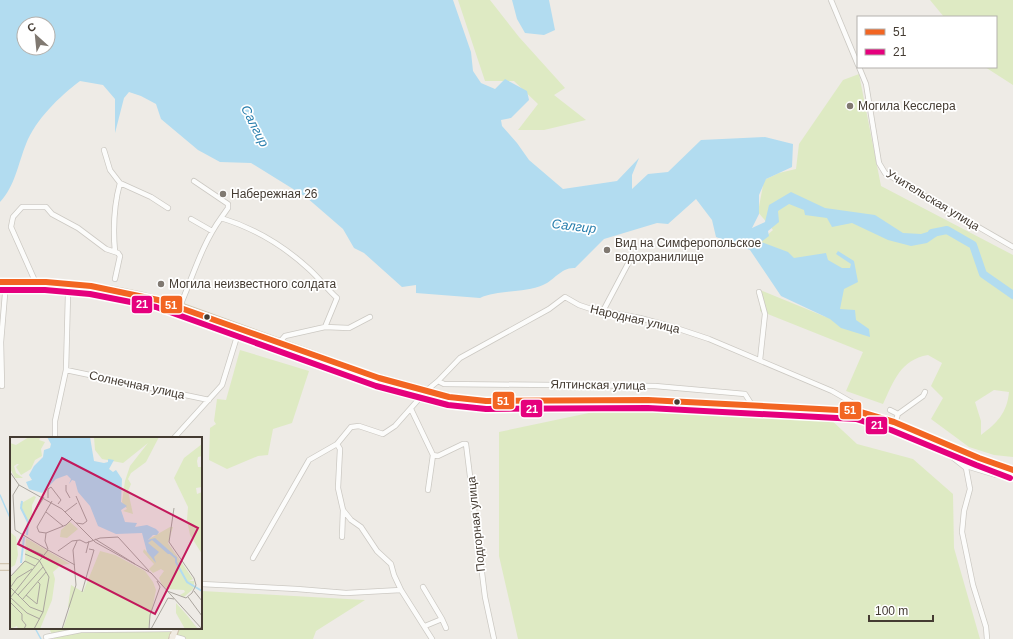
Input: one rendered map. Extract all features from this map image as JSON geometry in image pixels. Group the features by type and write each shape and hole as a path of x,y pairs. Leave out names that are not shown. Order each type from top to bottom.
{"main road":[{"path":"3,282 35,281 65,283 152,297 240,327 279,343 379,378 449,397 486,401 648,400 857,411 895,423 1013,471"},
{"path":"0,567 10,566"}],"street":[{"name":"Учительская улица","path":"831,0 857,64"},
{"name":"Учительская улица","path":"859,68 866,84 879,163 885,173 1013,247"},
{"path":"104,150 110,170 120,183 151,197 168,208"},
{"path":"180,306 212,231 228,208 228,204 194,181"},
{"path":"116,252 114,241 116,199 120,183"},
{"path":"35,281 11,227 13,217 22,207 46,207 52,214 78,228 106,249 116,252 120,256 115,279"},
{"path":"221,218 266,237 285,249 310,270 337,298 325,327"},
{"path":"191,219 212,231"},
{"path":"603,311 630,258"},
{"path":"2,386 1,342 3,282"},
{"path":"54,437 55,421 66,370 68,294 65,283"},
{"path":"759,292 765,314 760,360"},
{"name":"Народная улица","path":"337,444 351,427 355,426 383,434 395,426 426,391 438,382 460,358 549,309 565,297 579,305 673,326 709,339 832,391 853,403 857,411"},
{"path":"279,343 285,336 325,327 349,328 370,317"},
{"path":"175,437 222,385 240,327"},
{"name":"Солнечная улица","path":"66,370 209,400"},
{"name":"Ялтинская улица","path":"438,382 444,384 655,386 745,394 752,405"},
{"path":"895,423 898,414 923,396 925,392"},
{"path":"411,409 433,455 428,490"},
{"path":"890,410 898,414"},
{"path":"923,435 966,468 970,489 964,511 962,532 973,585 986,627 987,639"},
{"path":"253,558 310,460 337,444 340,449 338,488 343,510 342,537"},
{"name":"Подгорная улица","path":"433,455 438,456 466,444 484,590 494,639"},
{"path":"962,464 996,475 1013,471"},
{"path":"343,510 351,520 361,527 377,550 391,564 401,590 432,639"},
{"path":"202,584 297,588 346,593 401,590"},
{"path":"423,586 446,628"},
{"path":"425,626 442,619"},
{"path":"46,637 82,630 129,629"},
{"path":"172,638 183,639"}],"green space":[{"path":"458,0 490,0 519,37 565,88 554,95 586,120 544,130 518,130 538,104 514,81 485,81"},
{"path":"930,0 1013,0 1013,85 987,68 997,68 997,16 943,16"},
{"path":"859,74 881,186 1013,255 1013,457 994,455 969,447 931,419 943,398 931,386 942,363 928,355 911,362 899,373 883,404 846,391 863,352 760,311 760,290 826,317 834,287 757,244 773,230 758,212 764,180 779,173 796,169 799,144 843,80","holes":["994,390 1009,392 1006,406 1000,417 981,435 981,421 975,402"]},
{"path":"240,350 309,371 292,423 273,429 268,455 258,456 227,469 209,460 210,428 216,424 214,421 217,399 226,400"},
{"path":"679,408 828,417 857,444 913,459 953,494 954,548 980,639 518,639 499,556 499,432 603,410"},
{"path":"202,591 365,600 316,631 313,639 54,639 49,629 202,629"}],"water":[{"path":"0,0 453,0 471,52 473,71 481,83 495,89 505,79 527,91 529,100 511,118 501,120 502,126 529,160 563,189 617,181 639,158 632,175 632,189 648,174 668,172 701,140 765,137 793,144 792,167 766,179 759,195 759,214 752,228 765,222 769,205 791,192 825,208 875,215 903,233 921,234 940,228 943,232 927,243 911,246 888,240 852,223 832,227 827,218 805,215 804,210 789,204 778,211 779,222 768,231 769,236 761,242 788,252 794,258 826,253 828,260 842,268 850,268 851,264 836,254 838,251 854,261 858,282 844,289 840,309 855,310 856,320 869,329 870,337 841,328 830,319 781,296 750,250 716,237 712,220 696,199 668,224 657,223 604,239 575,268 570,268 562,272 547,283 536,288 487,295 480,298 416,293 416,285 402,287 364,253 354,248 343,229 306,197 251,163 220,162 198,150 161,119 156,104 141,96 129,92 124,98 115,133 115,99 103,85 80,81 56,101 42,117 30,135 13,182 0,202"},
{"path":"512,0 549,0 555,30 544,35 525,33 517,19"}],"waterway":[{"name":"Салгир","path":"932,233 947,230 973,245 983,274 1013,295"},
{"path":"0,495 10,518"},
{"path":"36,629 41,639"}],"transit line":[{"name":"51","path":"0,282 46,282 91,286 158,300 379,378 449,397 486,401 648,400 857,411 894,422 979,458 1013,470"},
{"name":"21","path":"0,290 45,290 90,294 156,307 376,386 448,405 486,409 648,408 856,419 891,430 1010,478"}],"place":[{"name":"Могила Кесслера","path":"850,106"},
{"name":"Набережная 26","path":"223,194"},
{"name":"Вид на Симферопольское водохранилище","path":"607,250"},
{"name":"Могила неизвестного солдата","path":"161,284"}]}
